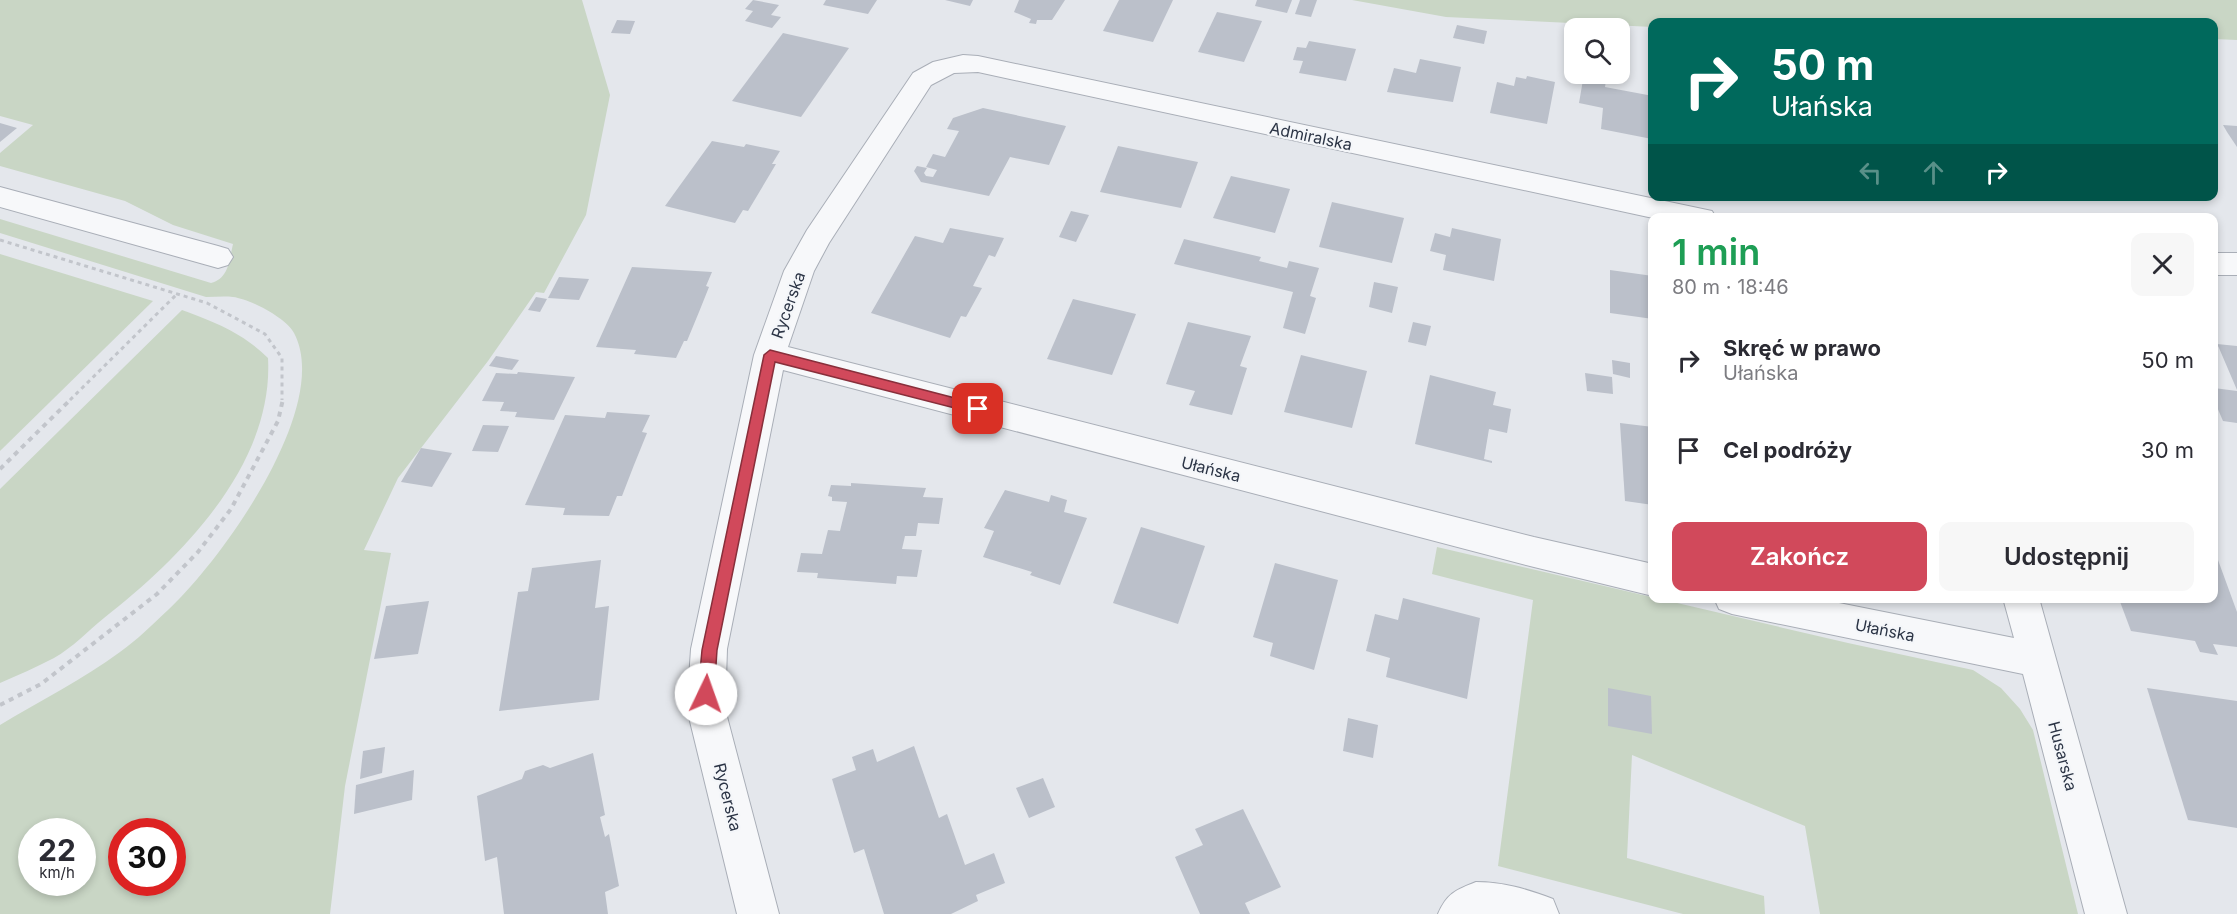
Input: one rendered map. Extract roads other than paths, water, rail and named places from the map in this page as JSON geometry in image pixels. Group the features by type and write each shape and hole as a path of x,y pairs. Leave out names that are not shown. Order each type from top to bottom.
{"street":[{"name":"Admiralska","path":"922,79 938,68 954,64 978,64 1677,213"},
{"name":"Rycerska","path":"758,914 706,709 709,650 770,355 799,271 818,238 922,79"},
{"path":"0,197 218,257"},
{"path":"2218,264 2237,264"},
{"name":"Ułańska","path":"770,355 1534,552 1648,579"},
{"name":"Ułańska","path":"1757,603 2037,660"},
{"name":"Husarska","path":"2022,603 2106,914"},
{"path":"1459,914 1476,902 1499,902 1538,914"}]}
